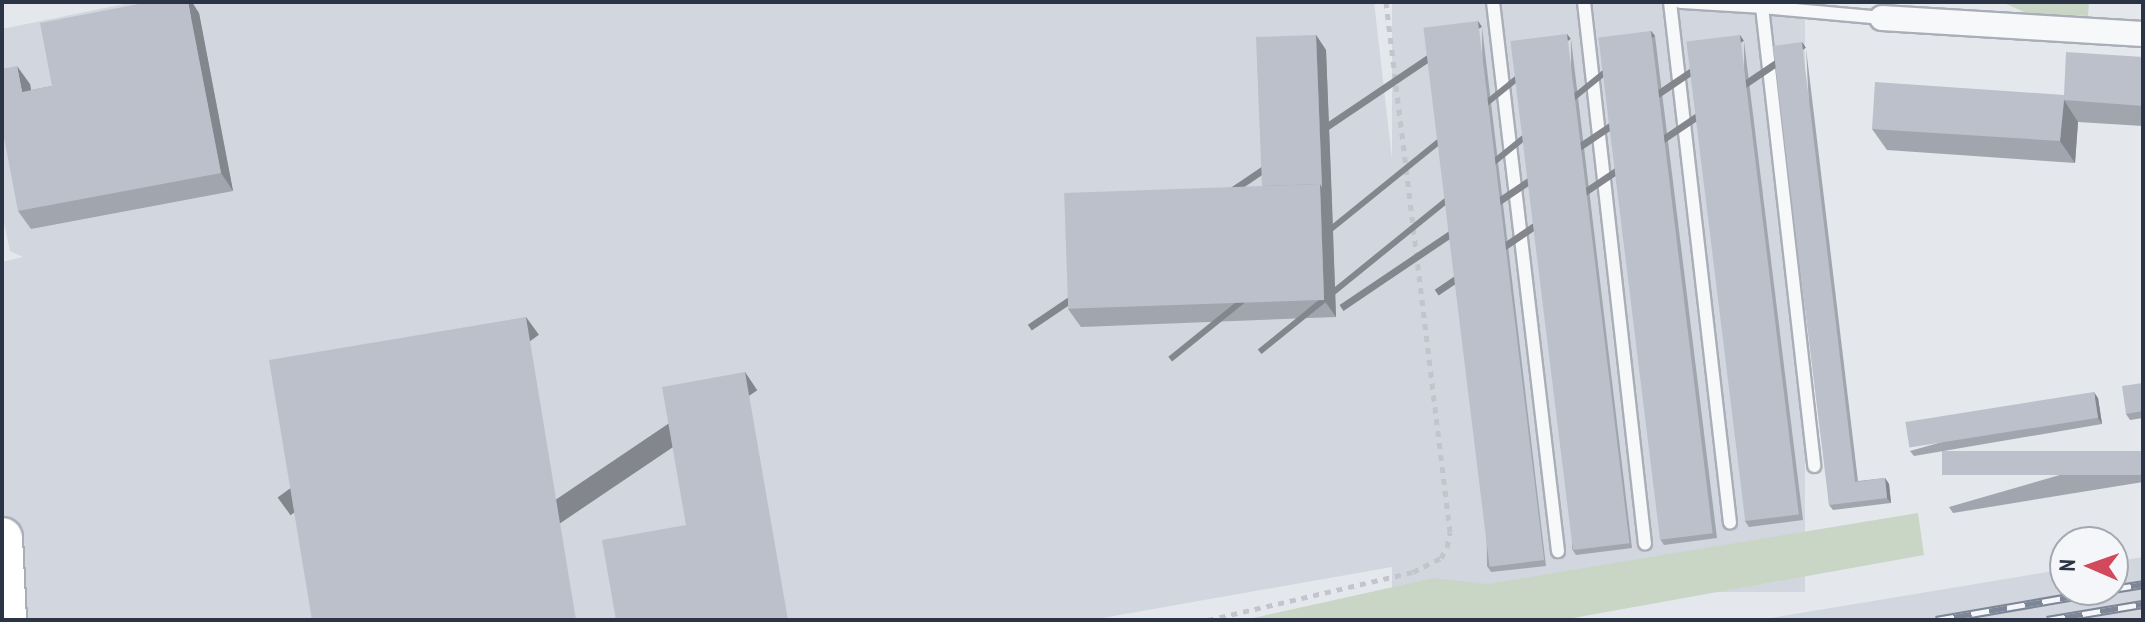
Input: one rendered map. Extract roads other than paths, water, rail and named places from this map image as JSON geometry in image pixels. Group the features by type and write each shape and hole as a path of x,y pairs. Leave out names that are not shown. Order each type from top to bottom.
{"main road":[{"path":"2,538 6,620"}],"street":[{"path":"1882,18 1983,13 2143,34"}],"lane":[{"path":"1493,2 1558,551"},
{"path":"1584,2 1645,544"},
{"path":"1670,2 1730,523"},
{"path":"1680,2 1882,18"},
{"path":"1762,7 1814,466"}],"railway":[{"path":"2129,586 2143,584"},
{"path":"1936,620 2049,600"},
{"path":"2047,620 2143,604"}]}
